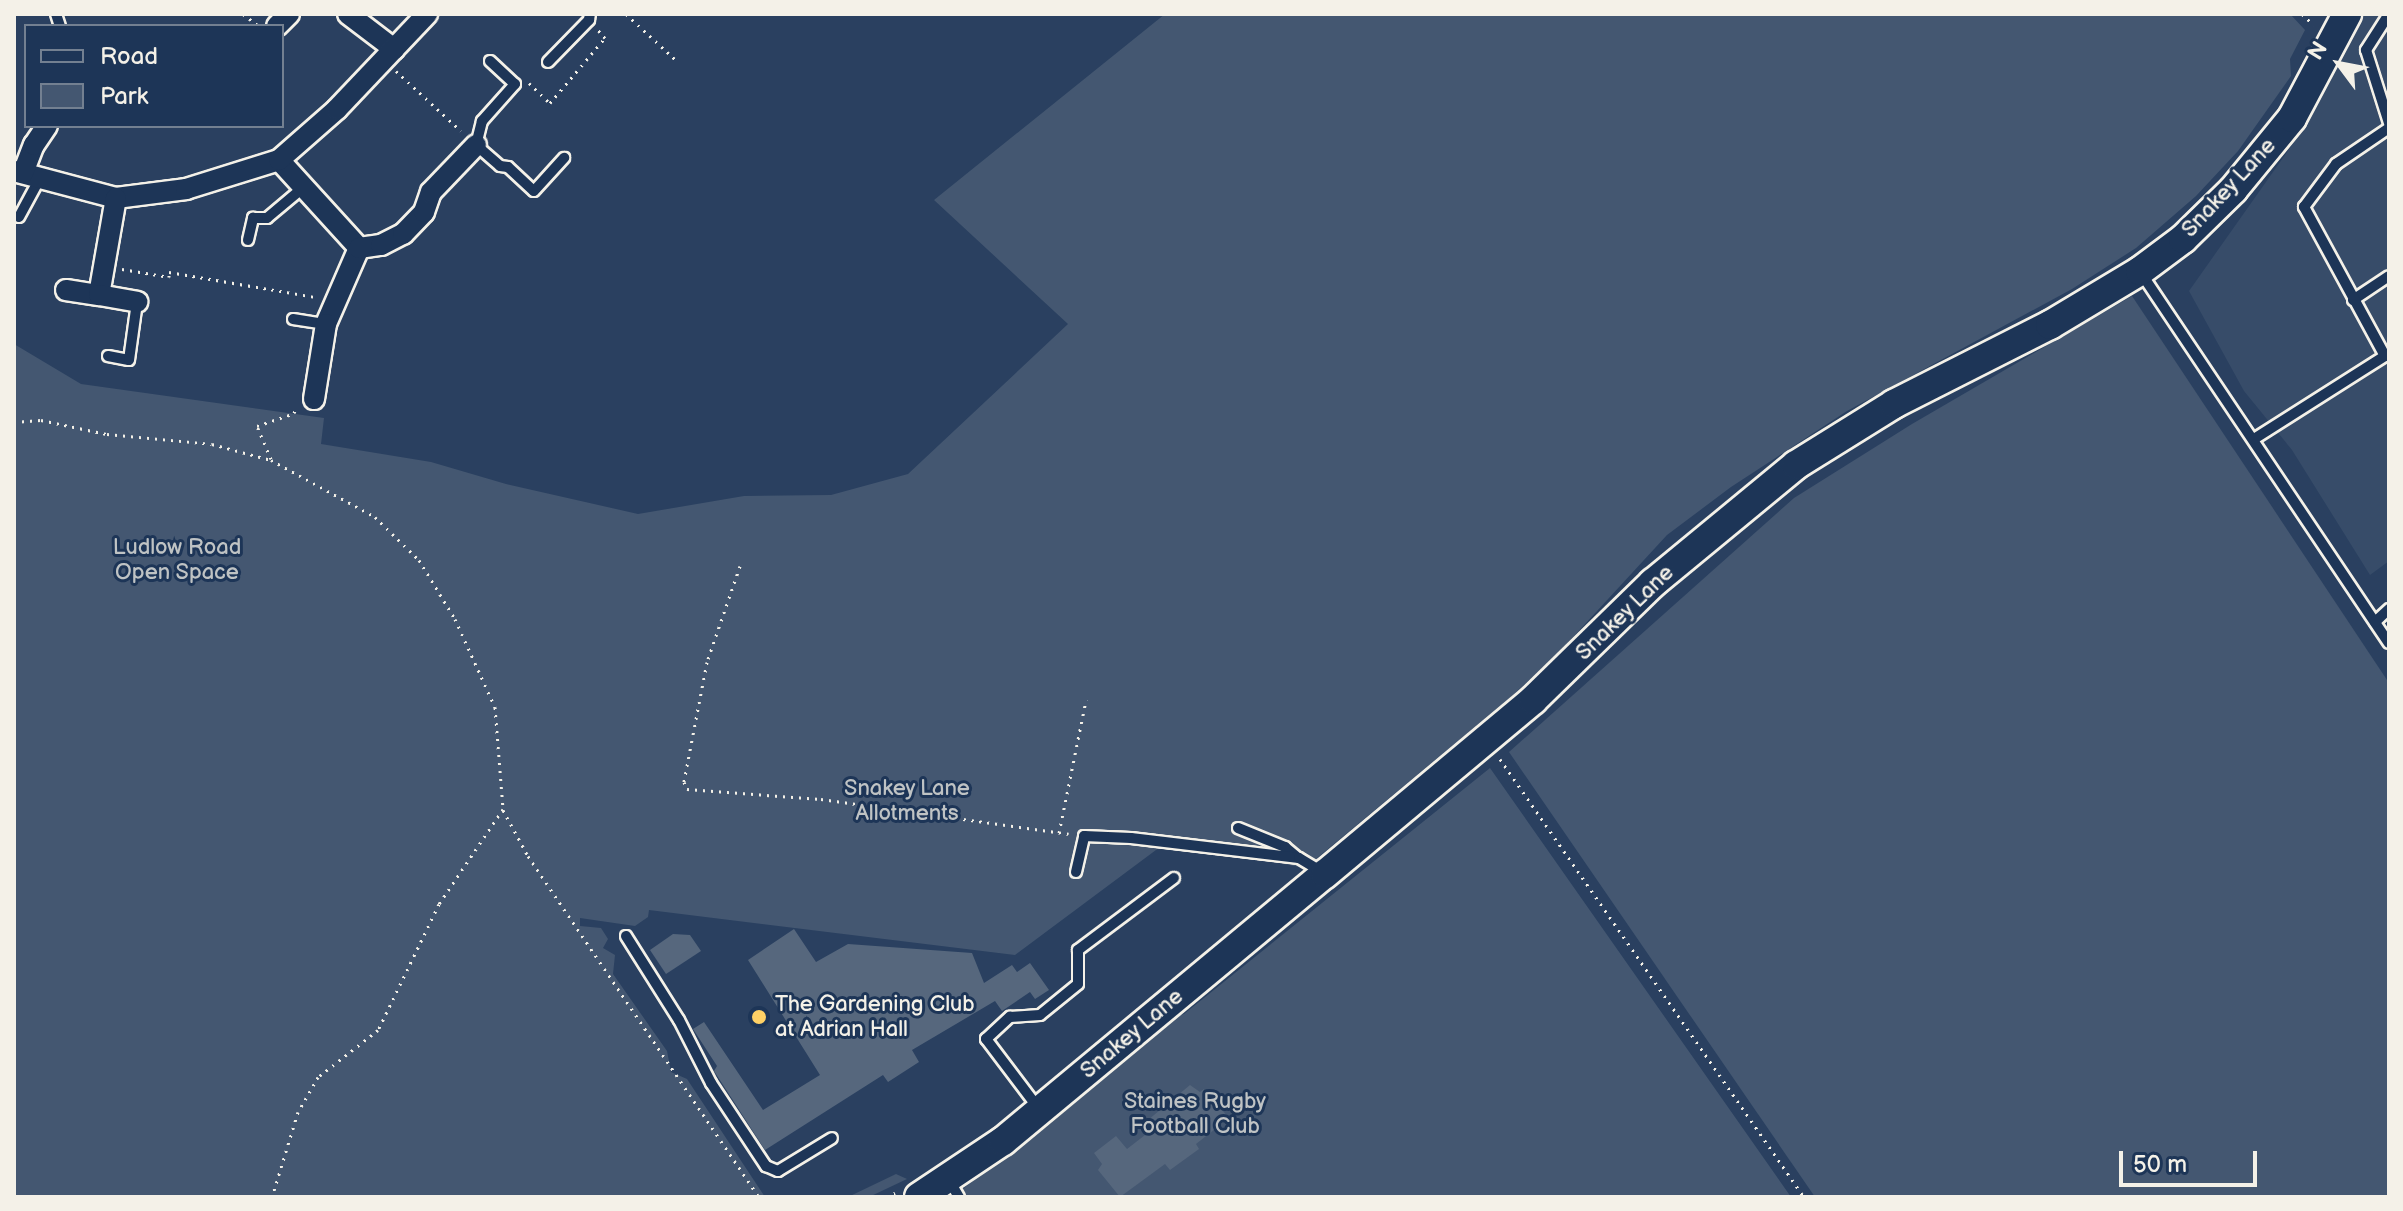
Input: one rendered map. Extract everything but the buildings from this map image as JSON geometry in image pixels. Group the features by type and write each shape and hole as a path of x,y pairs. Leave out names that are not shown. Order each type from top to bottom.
{"street":[{"path":"348,14 389,54"},
{"path":"46,128 34,145 26,174 116,198 186,189 279,160 337,109 427,14"},
{"name":"Snakey Lane","path":"919,1197 954,1188 1040,1110 1487,739 1556,679 1653,583 1796,465 1894,404 2050,325 2140,271 2183,239 2233,190 2292,118 2326,29 2347,14"},
{"path":"359,248 381,245 403,234 424,212 431,192 476,145"},
{"path":"279,160 359,248"},
{"path":"99,295 116,198"},
{"path":"306,402 326,324 359,248"},
{"path":"66,290 137,302"}],"lane":[{"path":"2254,439 2387,359 2304,207 2336,164 2389,125 2366,50 2389,14"},
{"path":"548,62 589,17"},
{"path":"490,61 515,84 482,121 476,145 500,166 508,167 534,191 564,158"},
{"path":"19,217 26,174"},
{"path":"248,240 253,218 267,218 304,187"},
{"path":"2140,271 2389,643"},
{"path":"2353,300 2389,276"},
{"path":"108,356 129,360 137,302"},
{"path":"293,319 326,324"},
{"path":"2375,622 2389,609"},
{"path":"1238,828 1285,847 1299,858"},
{"path":"1076,872 1084,836 1131,838 1299,858 1314,864 1325,874"},
{"path":"1040,1110 986,1039 1010,1017 1040,1015 1078,984 1078,950 1174,878"},
{"path":"626,936 679,1020 711,1083 766,1166 778,1171 832,1138"}],"path":[{"path":"626,14 678,62"},
{"path":"2302,14 2313,25 2326,29"},
{"path":"515,84 522,77 550,103 605,38 589,17"},
{"path":"389,54 476,145"},
{"path":"104,265 169,277 169,272 335,300"},
{"path":"271,460 257,426 294,413 306,402"},
{"path":"14,422 41,420 107,434 212,444 271,460 375,517 419,560 455,619 495,707 503,809 528,856 759,1197"},
{"path":"740,566 707,662 684,782 687,789 821,799 1084,836"},
{"path":"1059,833 1086,700"},
{"path":"1487,739 1804,1197"},
{"path":"272,1197 298,1112 318,1077 378,1030 439,904 503,809"}],"shaded area":[{"path":"2363,14 2389,14 2389,561 2370,575 2292,450 2244,391 2189,291 2292,145"}],"green space":[{"path":"1165,14 2280,14 2291,15 2305,30 2290,59 2291,76 2238,151 2196,196 2136,248 2072,289 1847,411 1731,487 1667,535 1562,649 1513,695 1305,868 1247,857 1160,847 1015,955 649,910 648,917 635,926 580,918 580,926 601,928 608,939 603,948 615,955 613,974 667,1051 671,1072 687,1079 765,1197 14,1197 14,344 81,384 324,418 321,444 431,462 506,484 638,514 744,496 831,495 908,474 1068,324 934,200"},
{"path":"2132,296 2389,683 2389,1197 1815,1197 1509,752 1794,498 1912,424"},
{"name":"Staines Rugby Football Club","path":"1490,768 1791,1197 952,1197 1073,1104 1073,1096 1164,1019 1184,1014"},
{"path":"896,1174 907,1179 869,1197 848,1197"}],"place":[{"name":"The Gardening Club at Adrian Hall","path":"759,1017"}],"park label":[{"name":"Ludlow Road Open Space","path":"177,560"},
{"name":"Snakey Lane Allotments","path":"907,800"}]}
